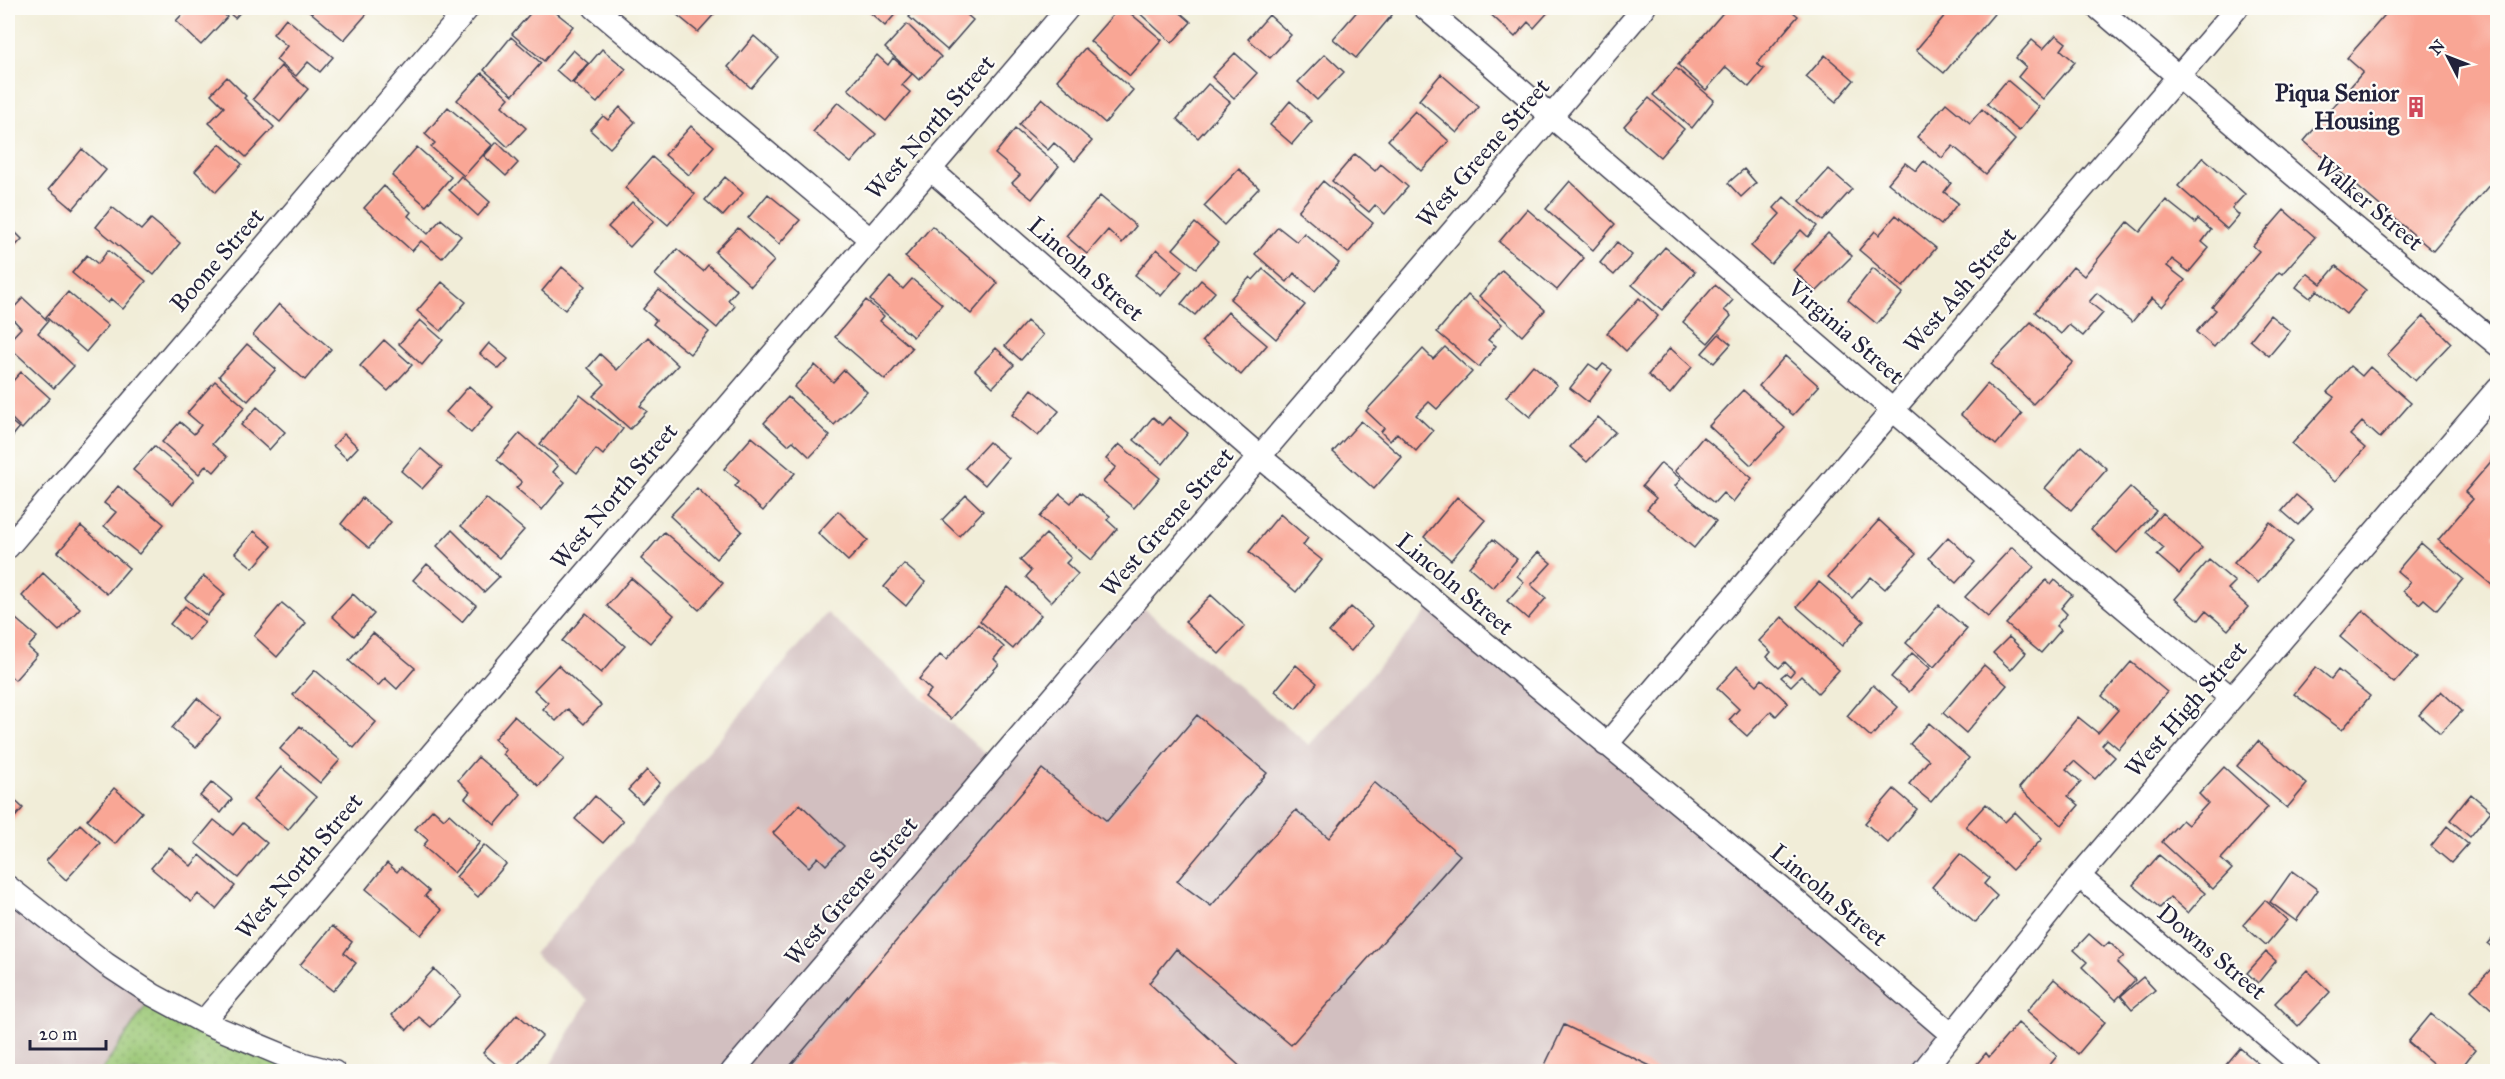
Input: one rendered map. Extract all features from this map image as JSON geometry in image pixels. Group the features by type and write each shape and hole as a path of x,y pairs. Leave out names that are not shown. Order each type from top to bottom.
{"street":[{"name":"Boone Street","path":"8,547 468,8"},
{"path":"595,8 870,239"},
{"name":"West North Street","path":"203,1022 1068,8"},
{"name":"Virginia Street","path":"1425,8 2058,552 2232,698"},
{"name":"West Greene Street","path":"732,1071 1644,8"},
{"name":"Walker Street","path":"2098,8 2498,345"},
{"name":"West Ash Street","path":"1606,746 2237,8"},
{"name":"Lincoln Street","path":"930,169 1259,456 1606,746 1781,888 1951,1035"},
{"name":"West High Street","path":"1922,1071 2079,876 2498,388"},
{"name":"Downs Street","path":"2079,876 2309,1071"},
{"path":"8,887 106,964 153,995 203,1022 304,1064 334,1071"}],"shaded area":[{"path":"1135,601 1309,745 1435,603 1951,1034 1922,1072 547,1071 588,1000 534,954 827,613 996,763"},
{"path":"8,887 153,995 101,1071 8,1071"}],"green space":[{"path":"153,995 334,1072 101,1072"}],"building":[{"path":"188,8 217,8 227,17 201,45 176,21"},
{"path":"223,8 244,8 235,18"},
{"path":"310,8 372,8 344,40 308,10"},
{"path":"535,8 550,8 573,26 544,61 512,34"},
{"path":"681,8 713,8 717,11 698,32 676,14"},
{"path":"865,8 894,8 898,11 885,26"},
{"path":"918,8 959,8 973,20 947,50 909,17"},
{"path":"1119,8 1124,8 1162,40 1130,76 1090,41"},
{"path":"1134,8 1175,8 1191,22 1172,43"},
{"path":"1360,8 1383,8 1392,15 1356,58 1333,39"},
{"path":"1484,8 1552,8 1534,28 1528,22 1515,37"},
{"path":"1727,8 1788,8 1798,16 1757,64 1764,69 1749,87 1726,67 1706,90 1678,65"},
{"path":"1951,8 1999,8 1944,73 1916,50"},
{"name":"Piqua Senior Housing","path":"2391,8 2498,8 2498,175 2433,251 2304,141 2363,72 2347,58"},
{"path":"1269,15 1291,35 1270,58 1248,39"},
{"path":"286,18 333,57 320,72 308,62 296,76 276,60 287,46 273,34"},
{"path":"907,24 941,57 919,80 885,48"},
{"path":"2056,35 2066,43 2061,50 2075,62 2043,99 2018,77 2026,67 2016,58 2032,40 2043,49"},
{"path":"754,36 778,57 751,88 728,67"},
{"path":"511,37 541,63 513,95 484,70"},
{"path":"1085,48 1133,90 1105,123 1057,80"},
{"path":"602,49 626,69 597,103 573,83"},
{"path":"573,50 588,63 571,83 556,70"},
{"path":"1235,53 1257,73 1234,98 1212,77"},
{"path":"1325,54 1344,72 1317,100 1298,82"},
{"path":"877,55 888,65 893,58 912,74 902,85 910,92 886,121 848,89"},
{"path":"1825,55 1854,80 1836,102 1806,77"},
{"path":"281,66 308,89 280,122 253,99"},
{"path":"1676,68 1714,100 1692,128 1653,95"},
{"path":"482,73 509,98 502,106 526,128 508,147 457,100"},
{"path":"1441,74 1479,107 1457,133 1419,100"},
{"path":"227,77 246,96 244,98 274,127 246,157 209,123 224,107 211,94"},
{"path":"2007,80 2039,107 2019,131 1987,104"},
{"path":"1208,84 1230,102 1198,138 1177,119"},
{"path":"1042,98 1092,141 1075,161 1054,143 1048,150 1019,125"},
{"path":"1649,98 1684,129 1660,157 1624,126"},
{"path":"1290,101 1312,121 1292,144 1270,125"},
{"path":"838,102 876,134 851,163 813,132"},
{"path":"1946,103 1970,123 1982,109 2015,140 1986,174 1953,146 1942,158 1917,137"},
{"path":"448,107 492,145 464,176 431,147 435,143 425,134"},
{"path":"620,107 635,122 610,148 590,130 603,116 608,120"},
{"path":"1415,111 1449,141 1421,171 1388,140"},
{"path":"691,126 714,146 689,175 665,155"},
{"path":"1015,129 1059,166 1032,199 1012,183 1020,175 995,154"},
{"path":"497,142 518,163 506,176 484,156"},
{"path":"220,144 242,164 216,192 195,171"},
{"path":"417,147 451,177 426,206 392,176"},
{"path":"82,149 106,170 73,209 49,189"},
{"path":"1355,154 1375,171 1381,164 1408,187 1385,214 1375,205 1369,212 1332,181"},
{"path":"652,157 695,194 668,225 625,188"},
{"path":"2203,157 2245,194 2232,208 2239,215 2227,229 2178,186"},
{"path":"1924,161 1951,183 1944,192 1958,203 1941,225 1888,183 1905,163 1916,171"},
{"path":"1239,169 1259,188 1224,225 1204,206"},
{"path":"1744,169 1756,183 1741,197 1728,183"},
{"path":"1829,169 1852,189 1823,221 1800,201"},
{"path":"461,176 490,202 478,216 449,190"},
{"path":"725,177 743,193 723,216 705,200"},
{"path":"1323,181 1373,223 1348,253 1298,211"},
{"path":"1570,181 1615,224 1593,250 1546,209"},
{"path":"384,186 411,212 408,216 428,234 441,219 461,236 442,258 421,241 412,251 364,208"},
{"path":"768,194 800,220 779,244 748,218"},
{"path":"1100,196 1136,226 1122,243 1108,230 1087,254 1066,236"},
{"path":"1784,197 1817,226 1808,237 1801,230 1771,264 1751,246 1780,214 1774,208"},
{"path":"2166,200 2195,223 2198,219 2211,230 2202,242 2209,248 2189,272 2172,259 2167,266 2185,280 2162,307 2152,298 2132,322 2097,293 2089,302 2103,313 2083,336 2069,325 2061,334 2035,312 2073,267 2084,276 2128,222 2140,232"},
{"path":"632,202 654,221 630,247 608,227"},
{"path":"112,207 141,230 151,219 180,243 154,275 96,227"},
{"path":"1527,209 1584,258 1557,290 1499,242"},
{"path":"2284,210 2315,237 2282,274 2279,272 2214,347 2196,332 2216,310 2212,307 2259,251 2253,246"},
{"path":"1896,215 1936,248 1903,287 1859,250 1875,231 1879,235"},
{"path":"1195,223 1218,243 1196,268 1173,249"},
{"path":"8,225 22,239 8,254"},
{"path":"932,226 998,283 971,314 905,257"},
{"path":"1278,227 1297,242 1304,233 1339,263 1315,291 1294,273 1287,282 1255,254"},
{"path":"738,228 774,261 751,286 715,252"},
{"path":"1828,233 1852,256 1816,292 1793,270"},
{"path":"1617,242 1632,255 1614,275 1600,263"},
{"path":"1665,247 1695,272 1662,310 1632,285"},
{"path":"677,249 703,271 708,265 737,290 728,300 735,306 717,328 655,275"},
{"path":"1157,249 1182,271 1161,296 1135,275"},
{"path":"108,250 146,281 123,309 111,299 108,303 72,273 87,255 98,264"},
{"path":"2336,266 2366,290 2346,314 2317,290 2310,298 2296,287 2307,273 2321,284"},
{"path":"562,267 585,286 565,310 542,291"},
{"path":"1873,268 1903,293 1877,324 1848,300"},
{"path":"1263,269 1305,305 1276,339 1230,299 1250,277 1253,280"},
{"path":"1502,270 1545,310 1522,336 1479,296"},
{"path":"890,277 903,289 912,279 942,304 913,337 870,300"},
{"path":"1201,280 1215,292 1195,315 1181,304"},
{"path":"442,282 466,302 441,331 417,311"},
{"path":"1715,285 1733,300 1724,310 1731,316 1708,343 1683,322"},
{"path":"659,290 709,332 690,354 653,324 656,320 643,309"},
{"path":"68,292 108,326 86,352 46,317"},
{"path":"1468,295 1502,324 1488,340 1496,346 1479,367 1437,332"},
{"path":"23,298 48,321 38,333 74,366 54,388 8,346 8,342 21,328 8,314"},
{"path":"1639,298 1658,316 1626,351 1607,333"},
{"path":"866,300 884,316 880,321 912,348 885,380 835,337"},
{"path":"279,304 331,349 305,380 253,335"},
{"path":"1228,312 1267,345 1241,375 1202,341"},
{"path":"2270,315 2290,331 2269,356 2250,340"},
{"path":"2424,316 2451,343 2415,381 2387,355"},
{"path":"420,320 443,340 422,365 399,344"},
{"path":"1027,321 1043,335 1021,360 1005,346"},
{"path":"2031,322 2073,362 2033,404 1991,364"},
{"path":"1719,334 1731,344 1714,363 1702,353"},
{"path":"648,337 678,365 640,406 647,411 630,429 593,396 605,384 588,368 600,354 617,370"},
{"path":"384,340 412,365 388,391 360,366"},
{"path":"489,343 508,359 499,369 480,354"},
{"path":"247,344 276,369 248,401 219,376"},
{"path":"1445,347 1472,372 1437,409 1429,402 1416,415 1433,431 1416,451 1397,433 1390,441 1381,432 1384,428 1366,411 1423,349 1433,359"},
{"path":"996,348 1014,365 993,387 975,370"},
{"path":"1670,348 1692,367 1670,394 1648,375"},
{"path":"1785,356 1819,386 1793,415 1759,386"},
{"path":"1589,364 1598,370 1603,364 1612,370 1588,402 1570,388"},
{"path":"815,365 833,382 844,370 867,392 834,425 794,387"},
{"path":"1533,365 1557,385 1530,417 1506,397"},
{"path":"2350,366 2362,376 2370,367 2411,403 2380,438 2362,422 2350,435 2365,448 2335,482 2292,444 2334,397 2327,392"},
{"path":"21,372 50,398 22,429 8,415 8,382 10,384"},
{"path":"215,381 245,407 212,444 227,457 214,472 206,465 199,474 162,442 180,422 194,434 201,425 187,413"},
{"path":"1987,384 2022,414 1996,445 1961,415"},
{"path":"469,386 493,407 471,433 446,412"},
{"path":"1032,389 1059,411 1038,436 1012,415"},
{"path":"1743,390 1785,428 1751,465 1709,426"},
{"path":"580,395 623,429 603,455 596,449 577,473 540,444"},
{"path":"788,397 830,436 810,457 793,441 788,445 764,423"},
{"path":"257,407 285,432 269,450 241,425"},
{"path":"1153,417 1162,425 1169,417 1188,433 1163,464 1134,440"},
{"path":"1598,417 1615,432 1587,462 1570,447"},
{"path":"8,419 19,428 8,442"},
{"path":"1361,421 1402,457 1374,489 1333,452"},
{"path":"520,433 558,466 553,472 565,482 542,510 516,488 522,482 497,460"},
{"path":"344,434 358,447 347,459 333,446"},
{"path":"752,437 795,473 763,511 735,486 739,481 724,469"},
{"path":"1703,437 1752,478 1733,502 1723,493 1714,503 1675,471"},
{"path":"989,442 1008,458 985,485 965,468"},
{"path":"1119,444 1160,478 1134,508 1103,482 1116,467 1106,459"},
{"path":"154,446 194,480 173,504 133,470"},
{"path":"2081,446 2107,469 2071,510 2045,488"},
{"path":"420,448 442,467 422,489 401,471"},
{"path":"2494,458 2498,461 2498,530 2493,535 2498,538 2498,580 2493,586 2438,540 2473,499 2465,492"},
{"path":"1661,463 1681,479 1675,486 1716,521 1694,548 1647,509 1656,498 1642,486"},
{"path":"118,486 164,524 139,554 104,526 116,512 104,503"},
{"path":"2130,487 2156,511 2117,553 2091,529"},
{"path":"697,488 742,531 716,559 670,516"},
{"path":"1080,492 1110,516 1107,520 1117,529 1091,560 1040,517 1060,494 1071,503"},
{"path":"966,495 983,511 959,536 942,520"},
{"path":"2296,495 2313,509 2298,525 2282,511"},
{"path":"1457,497 1485,520 1451,560 1424,537"},
{"path":"362,498 391,522 369,548 341,524"},
{"path":"486,498 524,530 499,558 461,526"},
{"path":"838,511 868,540 848,561 818,533"},
{"path":"2162,513 2202,548 2179,574 2157,555 2164,548 2146,532"},
{"path":"1280,514 1308,538 1303,545 1322,560 1296,592 1249,552"},
{"path":"1879,520 1916,554 1885,589 1871,577 1852,598 1828,577"},
{"path":"2270,522 2293,542 2258,583 2234,563"},
{"path":"81,526 129,568 107,594 58,552"},
{"path":"452,530 499,577 484,592 437,546"},
{"path":"254,531 272,546 253,568 235,553"},
{"path":"664,532 723,583 699,610 641,559"},
{"path":"1046,534 1071,558 1066,563 1078,574 1051,602 1026,577 1031,571 1020,560"},
{"path":"1948,537 1975,562 1956,583 1929,558"},
{"path":"1493,539 1517,559 1493,588 1469,567"},
{"path":"2421,543 2463,579 2437,610 2424,599 2419,604 2403,591 2410,582 2397,571"},
{"path":"2012,547 2034,567 1988,617 1965,597"},
{"path":"1538,552 1551,563 1531,585 1546,598 1528,619 1507,601 1524,582 1517,576"},
{"path":"2209,560 2235,582 2228,589 2248,607 2228,630 2206,611 2199,620 2175,599"},
{"path":"427,564 476,605 462,622 413,580"},
{"path":"904,564 925,582 906,606 884,587"},
{"path":"43,573 80,608 59,631 22,596"},
{"path":"204,576 225,594 207,616 185,598"},
{"path":"631,578 674,615 650,643 607,606"},
{"path":"2046,580 2051,585 2055,580 2072,595 2061,608 2067,614 2056,626 2061,630 2041,653 2006,624"},
{"path":"1819,582 1864,621 1842,646 1797,607"},
{"path":"1008,587 1041,615 1013,649 980,621"},
{"path":"353,594 374,614 354,636 332,616"},
{"path":"1211,595 1245,626 1219,654 1185,622"},
{"path":"282,603 306,623 277,657 254,636"},
{"path":"1939,605 1967,629 1934,667 1906,643"},
{"path":"185,606 205,622 189,640 170,624"},
{"path":"1351,607 1373,626 1351,651 1329,632"},
{"path":"2363,610 2417,657 2394,683 2340,637"},
{"path":"9,613 37,637 28,647 37,655 15,680 8,674"},
{"path":"586,613 625,646 601,673 562,641"},
{"path":"1782,617 1839,670 1818,693 1801,676 1791,686 1781,677 1786,673 1790,676 1794,671 1785,662 1779,668 1767,657 1771,652 1759,641"},
{"path":"978,624 1004,647 994,659 999,664 951,719 925,697 931,690 919,679 940,655 946,660"},
{"path":"373,633 415,668 397,689 385,678 378,686 349,661"},
{"path":"2009,637 2026,653 2011,670 1993,653"},
{"path":"1912,653 1930,668 1909,692 1891,677"},
{"path":"2131,662 2167,692 2119,749 2107,739 2102,745 2115,757 2095,779 2074,761 2066,769 2081,782 2068,796 2079,805 2062,825 2019,788 2078,717 2098,733 2118,710 2102,696"},
{"path":"558,665 601,705 584,724 568,709 556,721 543,709 548,703 534,690"},
{"path":"1296,665 1317,683 1296,709 1275,691"},
{"path":"1984,665 2007,685 1966,733 1943,713"},
{"path":"1737,666 1757,685 1762,679 1788,703 1776,716 1771,711 1747,736 1729,720 1739,709 1717,688"},
{"path":"2316,667 2331,679 2338,670 2370,696 2342,730 2294,694"},
{"path":"315,670 376,722 354,748 293,695"},
{"path":"1873,685 1898,707 1871,737 1847,716"},
{"path":"2441,691 2462,711 2440,734 2419,715"},
{"path":"197,698 221,718 196,748 172,728"},
{"path":"1197,715 1267,773 1177,881 1211,906 1296,810 1329,838 1374,782 1460,855 1291,1045 1176,949 1149,983 1246,1072 963,1072 960,1069 958,1072 785,1072 1042,769 1107,821"},
{"path":"514,716 564,759 539,786 503,754 506,750 494,739"},
{"path":"1929,723 1969,758 1931,802 1909,784 1929,760 1910,744"},
{"path":"300,726 340,760 320,783 280,749"},
{"path":"2258,741 2307,784 2287,808 2237,766"},
{"path":"478,757 521,794 495,825 465,798 470,792 458,780"},
{"path":"281,767 316,797 288,830 253,800"},
{"path":"2224,767 2268,807 2221,859 2232,869 2213,889 2162,842 2182,820 2188,825 2208,803 2199,794"},
{"path":"647,770 660,783 642,803 628,790"},
{"path":"212,782 232,799 221,813 200,796"},
{"path":"114,788 142,812 115,844 87,820"},
{"path":"1894,789 1917,809 1888,843 1865,823"},
{"path":"8,794 23,808 8,825"},
{"path":"2471,794 2491,811 2470,837 2450,820"},
{"path":"595,796 623,821 603,843 575,819"},
{"path":"800,804 844,846 826,865 818,857 809,867 773,833"},
{"path":"1986,804 2005,822 2015,812 2042,839 2012,870 1966,826"},
{"path":"433,809 444,819 449,814 480,842 454,873 423,846 428,840 415,829"},
{"path":"214,820 233,835 243,823 267,843 238,878 195,843"},
{"path":"80,824 100,843 66,880 46,861"},
{"path":"2447,826 2468,844 2451,863 2431,846"},
{"path":"484,845 506,864 478,897 456,877"},
{"path":"169,847 191,866 200,855 235,886 216,909 198,894 191,902 151,868"},
{"path":"1960,854 1989,878 1984,884 1997,896 1975,923 1932,887"},
{"path":"2159,855 2205,893 2188,913 2170,897 2160,908 2133,885"},
{"path":"387,863 397,872 401,867 429,891 425,896 442,910 421,935 366,889"},
{"path":"2292,871 2318,890 2296,921 2270,902"},
{"path":"2265,900 2287,920 2266,945 2243,925"},
{"path":"332,926 352,942 344,953 356,963 333,991 300,965"},
{"path":"2498,932 2498,952 2488,944"},
{"path":"2089,934 2104,947 2109,942 2124,956 2117,963 2135,980 2116,1000 2082,967 2087,962 2074,950"},
{"path":"2266,952 2276,961 2258,983 2247,973"},
{"path":"2495,965 2498,968 2498,1015 2471,990"},
{"path":"434,969 461,995 431,1027 419,1017 407,1030 392,1015"},
{"path":"2307,970 2330,992 2298,1026 2275,1003"},
{"path":"2143,977 2155,990 2132,1009 2121,996"},
{"path":"2054,979 2105,1022 2078,1054 2027,1011"},
{"path":"517,1014 542,1036 511,1072 505,1072 483,1053"},
{"path":"2431,1014 2475,1050 2458,1072 2443,1072 2408,1042"},
{"path":"2018,1023 2057,1056 2044,1072 1970,1072 1986,1053 1989,1057"},
{"path":"1564,1025 1663,1072 1543,1069"},
{"path":"2240,1048 2260,1065 2254,1072 2220,1072"}],"place":[{"name":"Piqua Senior Housing","path":"2416,107"}]}
